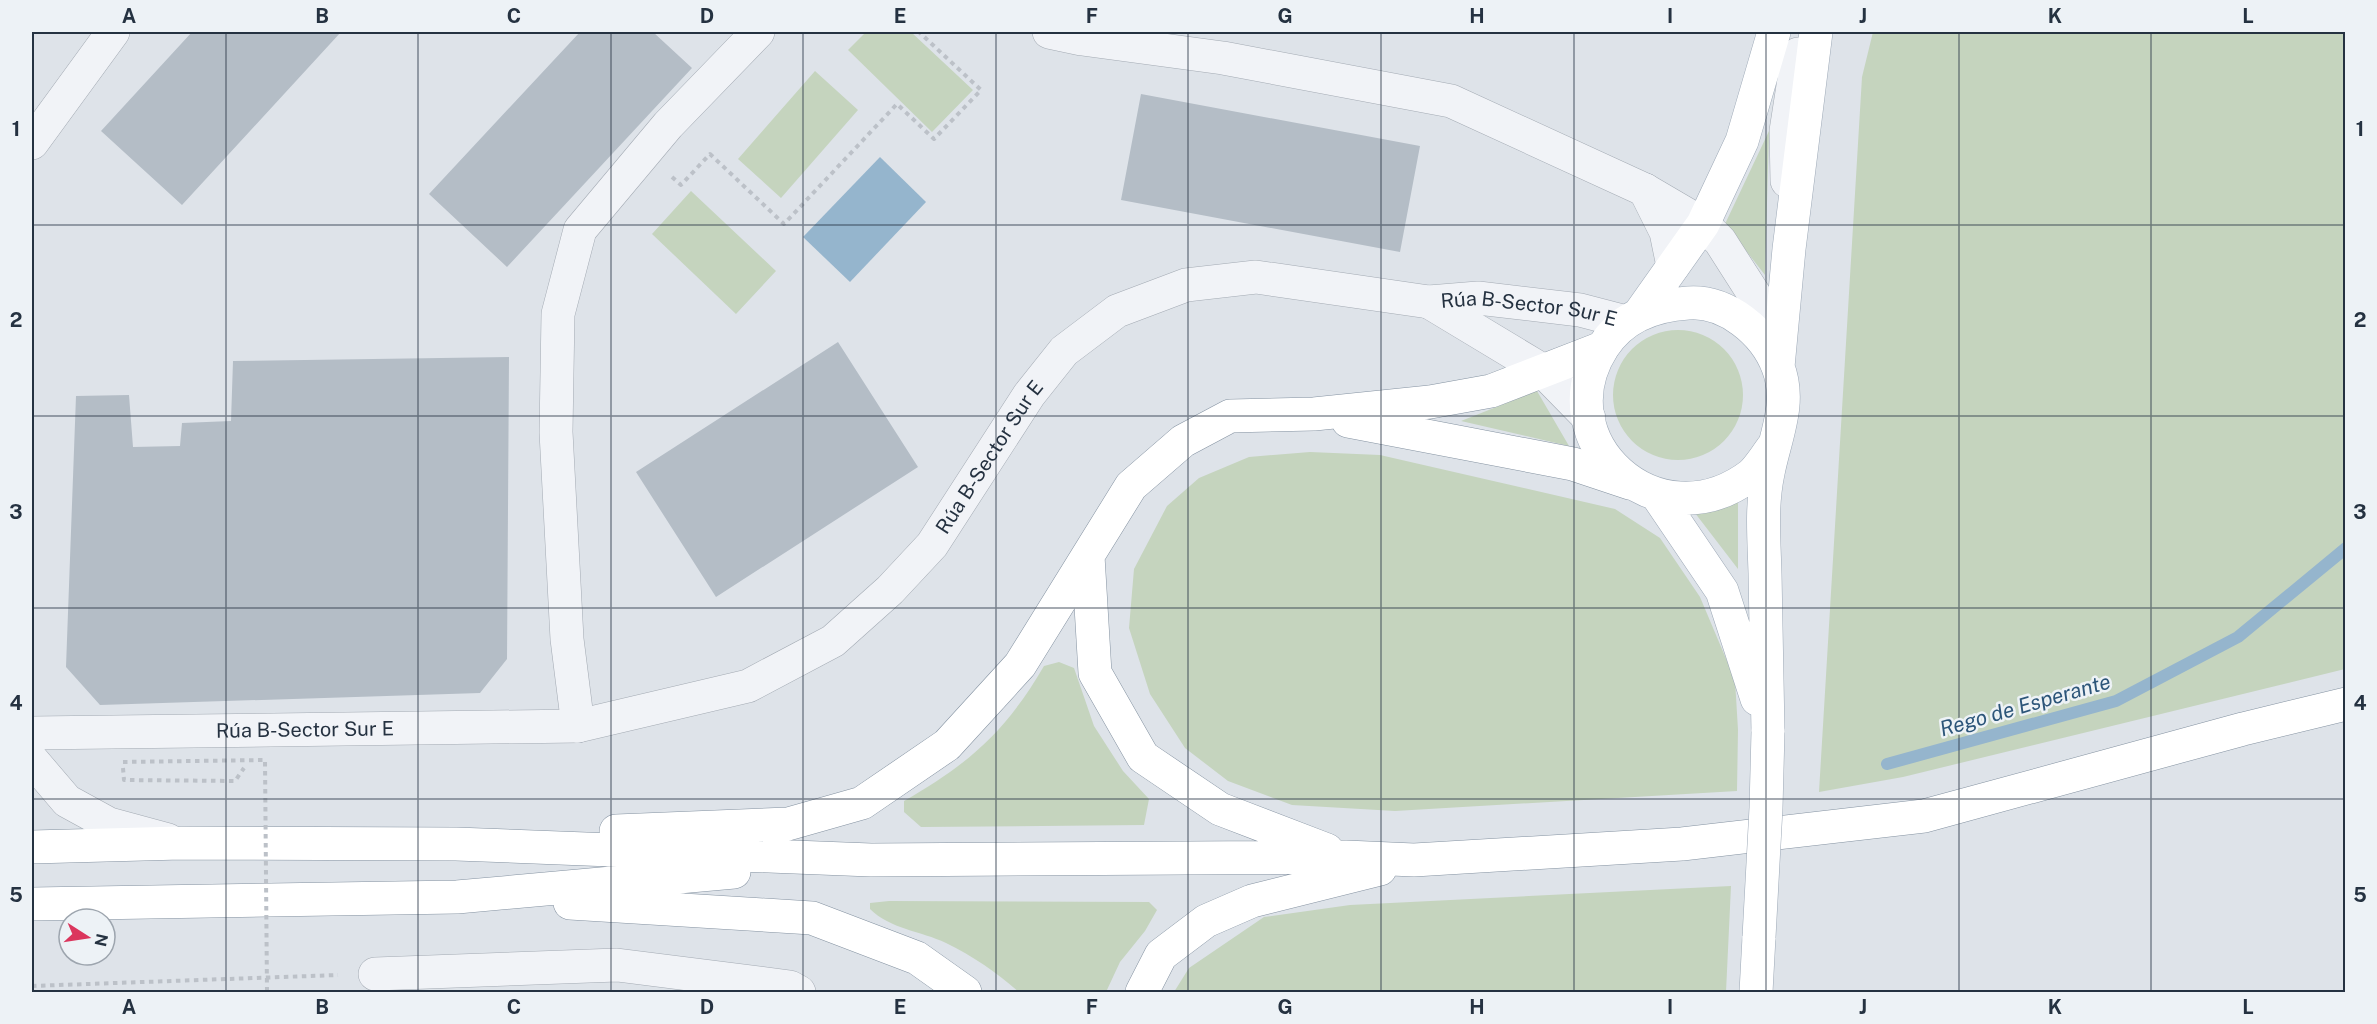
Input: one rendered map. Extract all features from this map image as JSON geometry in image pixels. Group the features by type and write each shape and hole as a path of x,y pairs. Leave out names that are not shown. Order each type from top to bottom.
{"main road":[{"path":"1768,732 1722,591 1644,489 1611,465 1596,443 1589,418 1587,393 1592,370 1602,348 1633,318 1703,224 1742,141 1774,32"},
{"path":"1772,354 1789,249 1816,32"},
{"path":"1633,318 1666,304 1694,302 1721,309 1745,322 1772,354 1784,393 1782,421 1773,447 1763,494 1768,732 1756,993"},
{"path":"456,844 642,829 788,824 862,803 947,745 1020,665 1131,486 1183,441 1230,416 1314,414 1430,402 1491,391 1602,348"},
{"path":"1314,414 1573,464 1644,489 1691,500 1723,492 1752,474 1773,447"},
{"path":"1088,556 1095,673 1143,757 1220,809 1346,857"},
{"path":"32,847 181,843 456,844 871,860 1346,857 1414,860 1682,844 1924,816 2243,729 2346,704"},
{"path":"32,904 457,897 871,860"},
{"path":"1142,993 1161,955 1206,921 1252,901 1414,860"},
{"path":"457,897 813,918 917,958 965,993"}],"street":[{"path":"32,143 113,32"},
{"path":"578,726 567,639 556,432 558,314 580,230 668,125 758,32"},
{"path":"1049,32 1082,39 1223,58 1451,101 1645,190 1703,224 1720,242 1758,302 1772,354"},
{"path":"1789,249 1786,131 1801,32"},
{"path":"1645,190 1666,232 1673,266"},
{"name":"Rúa B-Sector Sur E","path":"32,734 578,726 748,686 833,641 890,590 932,545 1029,395 1064,351 1117,311 1186,285 1256,277 1430,302 1478,298 1633,318"},
{"name":"Rúa B-Sector Sur E","path":"1430,302 1542,370 1589,418"},
{"path":"32,760 67,801 109,824 181,843"},
{"path":"375,974 617,965 790,987 799,993"}],"path":[{"path":"646,152 681,185 710,154 784,224 897,104 934,139 981,90 919,32"},
{"path":"123,762 265,760 267,993"},
{"path":"32,986 375,974"}],"green space":[{"path":"866,32 911,32 973,90 932,132 848,50"},
{"path":"1873,32 2345,32 2345,669 1903,777 1819,792 1862,77"},
{"path":"815,71 858,110 781,198 738,159"},
{"path":"1769,131 1765,275 1725,224"},
{"path":"691,191 776,271 736,314 652,234"},
{"path":"1678,330 1703,335 1724,349 1738,370 1743,395 1738,420 1724,441 1703,455 1678,460 1653,455 1632,441 1618,420 1613,395 1618,370 1632,349 1653,335"},
{"path":"1537,391 1569,446 1461,421"},
{"path":"1310,452 1380,455 1615,509 1660,538 1700,597 1735,680 1738,730 1737,791 1395,811 1292,805 1228,781 1185,748 1150,694 1129,628 1134,569 1167,506 1199,478 1249,457"},
{"path":"1738,500 1738,569 1695,513"},
{"path":"1059,662 1074,668 1094,726 1123,771 1149,799 1144,825 921,827 904,812 904,801 948,773 984,744 1015,709 1044,666"},
{"path":"1731,886 1726,992 1174,992 1189,968 1264,917 1350,905"},
{"path":"889,901 1149,902 1157,910 1145,931 1120,962 1106,992 1019,992 966,953 887,921 870,909 870,903"}],"water":[{"path":"880,157 926,202 850,282 803,237"}],"building":[{"path":"192,32 341,32 182,205 101,131"},
{"path":"580,32 653,32 692,68 507,267 429,194"},
{"path":"1141,94 1420,146 1400,252 1121,200"},
{"path":"838,342 918,467 716,597 636,472"},
{"path":"509,357 507,659 480,693 100,705 66,667 76,396 129,395 133,447 180,446 182,423 231,421 233,361"}],"waterway":[{"name":"Rego de Esperante","path":"1887,764 2116,701 2238,637 2346,548"}]}
